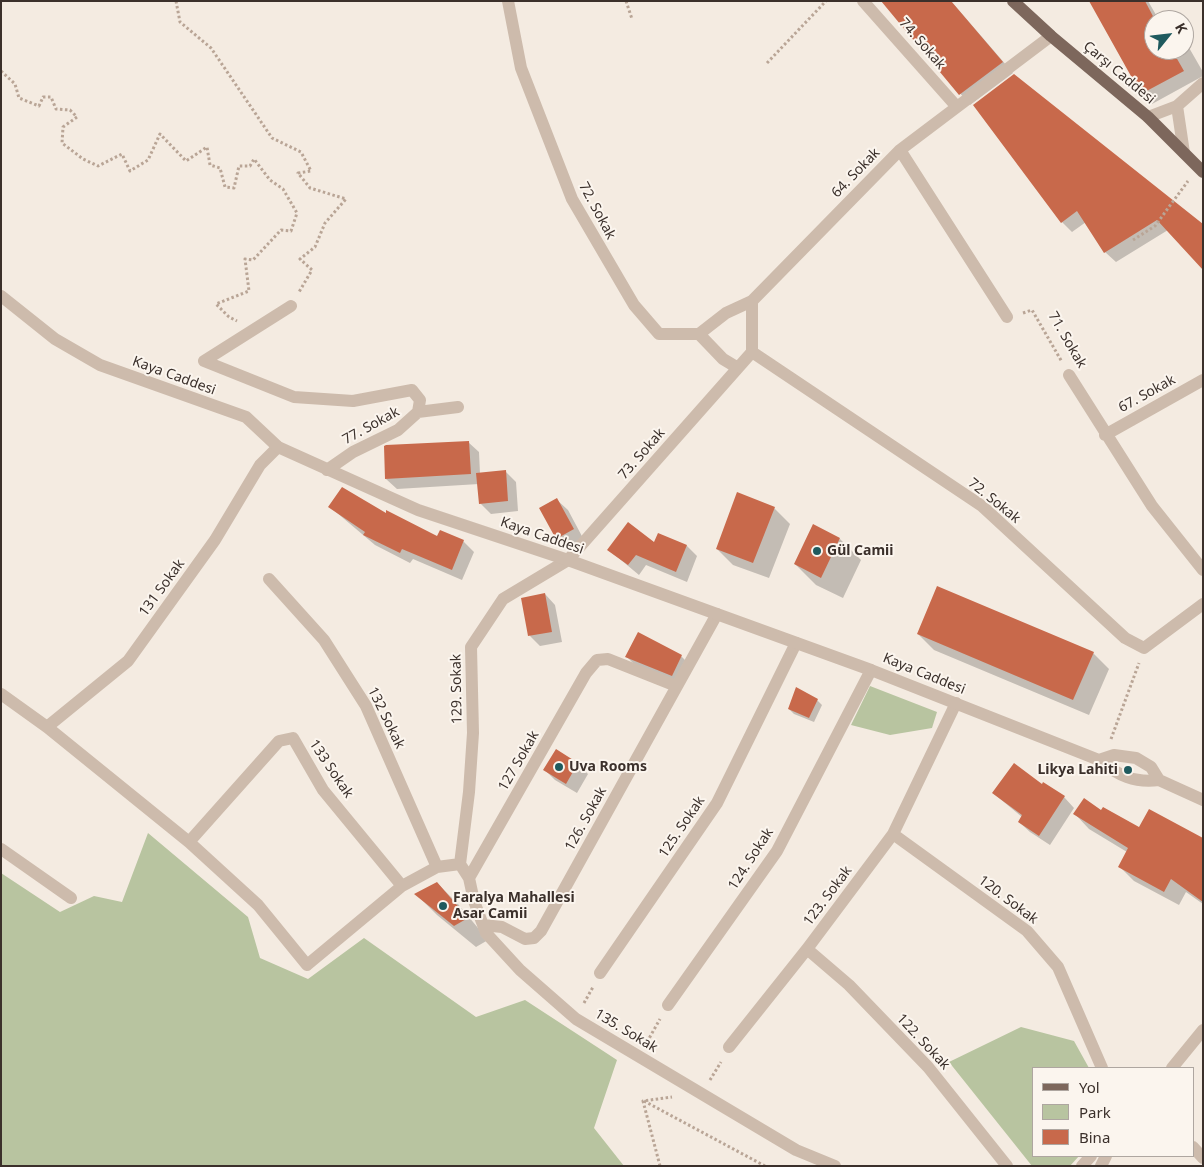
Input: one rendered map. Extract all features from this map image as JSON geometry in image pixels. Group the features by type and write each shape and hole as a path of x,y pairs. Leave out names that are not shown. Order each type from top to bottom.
{"main road":[{"name":"Çarşı Caddesi","path":"1013,1 1051,36 1148,117 1201,170"}],"street":[{"name":"72. Sokak","path":"508,1 521,68 572,199 634,305 659,334 699,334"},
{"name":"74. Sokak","path":"871,4 957,107"},
{"name":"64. Sokak","path":"752,301 900,150 1051,36"},
{"path":"1148,117 1177,106 1203,83"},
{"path":"1177,106 1184,153"},
{"path":"900,150 1007,317"},
{"name":"Kaya Caddesi","path":"1,296 55,339 100,365 246,417 278,447 418,510 568,560 871,670 1099,760 1127,779 1144,782 1159,780 1203,800"},
{"path":"752,301 752,352 738,368 723,359 699,334 726,313 752,301"},
{"path":"292,306 204,360 294,397 353,401 412,390 420,400 418,412"},
{"name":"72. Sokak","path":"752,352 982,506 1125,638 1144,648"},
{"name":"73. Sokak","path":"568,560 738,368"},
{"name":"71. Sokak","path":"1070,375 1152,506 1203,570"},
{"name":"67. Sokak","path":"1106,435 1203,380"},
{"name":"77. Sokak","path":"328,470 353,452 398,430 418,412 458,407"},
{"name":"131 Sokak","path":"47,727 128,661 215,540 260,465 278,447"},
{"name":"129. Sokak","path":"460,864 469,792 473,733 471,646 502,599 568,560"},
{"name":"132 Sokak","path":"269,578 324,640 366,706 437,867"},
{"path":"1144,648 1203,604"},
{"name":"126. Sokak","path":"483,925 502,927 525,939 534,938 541,931 717,614"},
{"name":"125. Sokak","path":"600,973 717,803 796,643"},
{"name":"127 Sokak","path":"469,878 586,673 597,660 608,659 676,686"},
{"name":"124. Sokak","path":"668,1005 777,851 871,670"},
{"path":"1,694 47,727 189,842 258,905 307,965 402,886 437,867 460,864"},
{"name":"123. Sokak","path":"729,1047 807,949 893,834 956,703"},
{"name":"133 Sokak","path":"189,842 279,741 293,738 324,790 402,886"},
{"name":"Kaya Caddesi","path":"1099,760 1114,755 1136,758 1151,767 1159,780"},
{"name":"120. Sokak","path":"893,834 1027,931 1058,967 1102,1067"},
{"path":"1,849 70,898"},
{"name":"135. Sokak","path":"460,864 469,878 486,933 520,970 576,1019 640,1055 796,1150 835,1166"},
{"name":"122. Sokak","path":"807,949 849,985 928,1067 1007,1166"},
{"path":"1173,1067 1203,1030"},
{"path":"1194,1148 1203,1158"}],"path":[{"path":"176,1 180,22 211,48 272,138 301,152 311,171 298,174 310,188 346,199 325,223 315,247 300,260 312,270 292,306"},
{"path":"626,1 632,18"},
{"path":"767,63 826,1"},
{"path":"1,71 15,84 19,98 39,106 43,97 51,97 56,109 70,110 77,117 63,127 62,144 83,159 98,166 122,154 130,171 148,160 160,134 186,161 207,147 210,165 220,168 225,187 234,188 239,166 250,166 254,158 270,180 282,189 297,213 291,231 281,230 253,260 244,259 249,291 216,304 230,318 254,329"},
{"path":"1133,240 1154,226 1201,170"},
{"name":"71. Sokak","path":"1007,317 1032,310 1070,375"},
{"path":"1110,743 1144,648"},
{"path":"576,1019 600,973"},
{"path":"640,1055 668,1005"},
{"path":"643,1101 703,1094 729,1047"},
{"path":"643,1101 660,1166"},
{"path":"643,1101 765,1166"}],"green space":[{"path":"870,686 937,712 932,728 890,735 851,725"},
{"path":"148,833 248,917 260,958 308,979 364,938 476,1017 525,1000 617,1060 594,1128 624,1166 1,1166 1,873 60,912 94,896 122,902"},
{"path":"1021,1027 1074,1041 1088,1067 1032,1067 1032,1157 1078,1157 1070,1166 1032,1166 949,1062"}],"building":[{"path":"881,1 951,1 1003,62 959,95"},
{"path":"1089,1 1145,1 1150,10 1144,10 1144,60 1178,60 1184,71 1141,94"},
{"path":"1014,74 1203,224 1203,270 1157,220 1104,253 1077,211 1061,223 973,105"},
{"path":"469,441 471,474 385,479 384,446 386,445"},
{"path":"506,470 508,501 479,504 476,473"},
{"path":"342,487 386,513 386,510 437,536 440,530 464,540 452,570 402,549 400,553 363,535 365,532 328,507"},
{"path":"737,492 775,507 753,563 716,549"},
{"path":"557,498 574,529 556,539 539,508"},
{"path":"628,522 654,542 658,533 687,545 676,572 636,555 628,565 607,550"},
{"name":"Gül Camii","path":"813,524 840,538 821,578 794,564"},
{"path":"937,586 1094,652 1073,700 917,634"},
{"path":"545,593 552,632 528,636 521,598"},
{"path":"638,632 682,655 672,676 625,657"},
{"path":"796,687 818,699 809,718 788,709"},
{"path":"556,749 578,763 566,784 543,770"},
{"path":"1014,763 1042,784 1043,782 1065,796 1039,836 1018,822 1022,815 992,793"},
{"path":"1084,798 1101,810 1103,807 1139,827 1149,809 1203,838 1203,902 1171,879 1164,892 1118,867 1128,848 1073,814"},
{"name":"Faralya Mahallesi Asar Camii","path":"437,882 468,918 454,926 414,894"}],"place":[{"name":"Gül Camii","path":"817,551"},
{"name":"Uva Rooms","path":"559,767"},
{"name":"Likya Lahiti","path":"1128,770"},
{"name":"Faralya Mahallesi Asar Camii","path":"443,906"}]}
